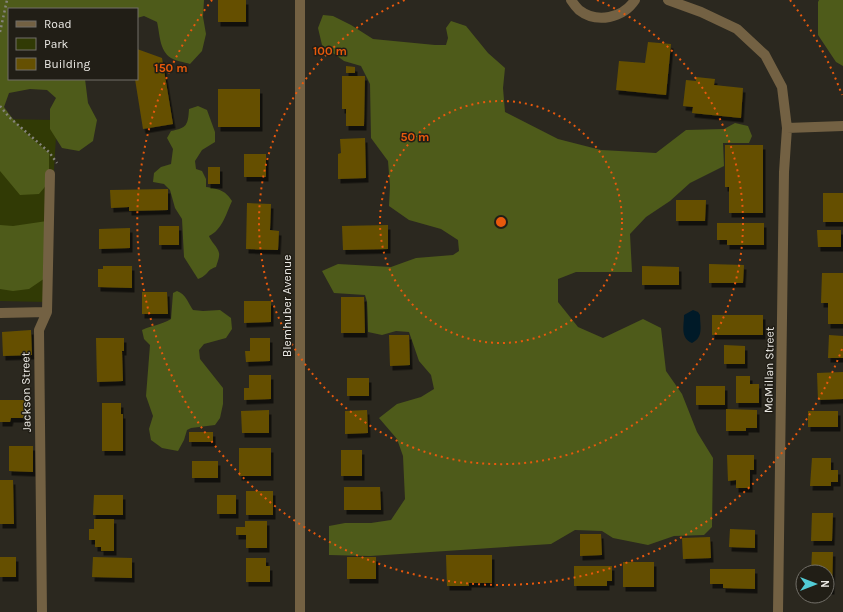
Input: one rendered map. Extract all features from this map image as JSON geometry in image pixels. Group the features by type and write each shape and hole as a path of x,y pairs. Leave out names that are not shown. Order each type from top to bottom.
{"street":[{"name":"Blemhuber Avenue","path":"300,0 300,612"},
{"path":"571,0 579,10 590,16 602,18 615,16 626,10 635,0"},
{"name":"McMillan Street","path":"668,0 701,12 737,29 765,54 782,87 787,128 784,172 778,612"},
{"path":"787,128 843,126"},
{"name":"Jackson Street","path":"42,612 39,330 47,312 50,174"},
{"path":"0,313 47,312"}],"path":[{"path":"0,32 7,0"},
{"path":"0,106 9,117 49,152 58,163 50,174"}],"green space":[{"path":"0,0 204,0 203,17 206,34 202,51 190,64 173,59 167,55 162,46 157,22 144,16 138,18 138,8 8,8 8,80 85,80 88,103 97,120 93,141 79,151 62,148 50,129 50,109 56,98 47,90 30,89 9,93 4,107 25,132 49,153 49,182 39,194 20,195 0,171"},
{"path":"819,0 843,0 843,66 836,62 818,35"},
{"path":"323,15 333,16 373,39 435,45 446,45 448,38 446,28 451,21 466,26 488,53 505,68 503,88 505,112 558,139 601,150 656,153 686,130 724,129 735,123 748,126 752,136 749,143 723,143 724,166 690,183 670,201 646,217 630,234 632,272 576,272 558,279 558,302 578,327 603,338 643,319 661,328 666,371 682,394 697,432 713,458 712,527 704,535 674,536 648,545 613,538 602,531 575,530 551,544 370,556 329,555 329,526 345,523 371,523 391,520 405,499 403,456 397,439 379,418 397,404 421,397 434,389 431,375 419,361 409,332 396,331 382,335 368,332 367,302 365,295 334,293 322,271 338,264 391,267 416,258 453,255 459,251 458,240 441,229 409,220 389,206 390,186 388,161 371,138 370,84 361,66 344,61 322,45 318,28"},
{"path":"198,106 207,110 215,132 215,142 202,150 195,161 196,169 202,171 206,179 206,187 215,188 227,194 232,201 220,226 209,236 219,253 216,267 198,279 184,257 182,219 175,208 170,190 164,184 153,182 154,173 161,167 171,164 173,149 167,138 171,131 180,129 186,125 189,109"},
{"path":"0,119 57,120 46,302 0,301"},
{"path":"47,221 48,276 29,289 13,291 0,289 0,225 13,226"},
{"path":"177,291 185,296 193,310 220,310 231,318 232,329 226,338 204,344 199,350 200,359 223,388 223,404 220,418 215,425 191,428 187,430 178,451 162,448 151,440 149,429 153,416 146,396 150,345 144,339 142,330 164,323 171,319 173,293"}],"water":[{"path":"693,310 698,312 700,315 701,327 698,338 692,343 688,341 684,335 683,327 684,315"}],"building":[{"path":"218,0 246,0 246,22 218,22"},
{"path":"648,42 671,44 666,95 616,90 619,61 645,63"},
{"path":"138,49 162,58 173,124 143,129 135,80 138,80"},
{"path":"346,66 355,67 355,73 346,73"},
{"path":"342,76 365,76 364,126 346,126 346,109 342,109"},
{"path":"696,77 715,79 714,85 743,88 741,118 692,113 693,107 683,106 686,80 696,81"},
{"path":"218,89 260,89 260,127 218,127"},
{"path":"365,138 366,178 338,179 338,154 341,153 340,139"},
{"path":"725,145 763,145 763,213 729,213 729,187 725,187"},
{"path":"244,154 266,154 266,177 244,177"},
{"path":"208,167 220,167 220,184 208,184"},
{"path":"168,189 168,210 129,211 129,207 111,208 110,190"},
{"path":"823,193 843,193 843,222 823,222"},
{"path":"676,200 706,200 705,221 676,221"},
{"path":"247,203 271,204 270,230 279,231 278,250 246,249"},
{"path":"717,223 764,223 764,245 727,245 727,240 717,240"},
{"path":"388,225 388,249 343,250 342,226"},
{"path":"159,226 179,226 179,245 159,245"},
{"path":"130,228 130,248 99,249 99,229"},
{"path":"817,230 841,230 841,247 818,247"},
{"path":"709,264 744,265 743,283 709,283"},
{"path":"103,266 132,266 132,288 98,287 98,269 103,269"},
{"path":"642,266 679,267 679,285 642,285"},
{"path":"822,273 843,273 843,324 828,324 828,303 821,303"},
{"path":"142,292 167,292 168,314 142,314"},
{"path":"341,297 364,297 365,333 341,333"},
{"path":"244,301 271,301 271,322 244,323"},
{"path":"712,315 763,315 763,335 712,335"},
{"path":"31,330 32,355 3,356 2,332"},
{"path":"389,335 409,335 410,365 390,366"},
{"path":"829,335 843,336 843,358 828,358"},
{"path":"96,338 124,338 124,351 122,351 123,381 97,382"},
{"path":"250,338 270,338 270,361 246,362 245,351 250,351"},
{"path":"724,345 745,346 745,364 724,364"},
{"path":"843,372 843,399 818,400 817,373"},
{"path":"249,375 271,375 271,399 244,400 244,388 249,388"},
{"path":"736,376 750,376 750,384 759,384 759,403 736,403"},
{"path":"347,378 369,378 369,396 347,396"},
{"path":"696,386 725,386 725,405 696,405"},
{"path":"0,400 25,400 24,418 11,418 10,422 0,422"},
{"path":"102,403 121,403 121,414 123,414 123,451 102,451"},
{"path":"726,409 757,410 757,428 746,428 746,431 726,431"},
{"path":"269,410 269,433 242,433 241,411"},
{"path":"367,410 368,433 345,434 345,411"},
{"path":"808,411 838,411 838,427 808,427"},
{"path":"189,432 213,432 213,442 189,442"},
{"path":"9,446 33,446 33,472 9,471"},
{"path":"239,448 271,448 271,476 239,476"},
{"path":"341,450 362,450 362,476 341,476"},
{"path":"727,455 754,455 754,470 750,470 750,488 736,488 736,480 728,481"},
{"path":"812,458 831,458 831,470 838,470 838,482 831,482 831,486 810,486"},
{"path":"192,461 218,461 218,478 192,478"},
{"path":"0,480 13,480 14,524 0,524"},
{"path":"344,487 380,487 381,510 344,510"},
{"path":"246,491 273,491 273,515 246,515"},
{"path":"94,495 123,495 123,515 93,515"},
{"path":"217,495 236,495 236,514 217,514"},
{"path":"812,513 833,513 832,541 811,541"},
{"path":"94,519 114,519 114,551 101,551 101,547 95,547 95,540 89,540 89,529 94,529"},
{"path":"245,521 267,521 267,548 246,548 246,535 236,535 236,527 245,527"},
{"path":"730,529 755,530 755,548 729,547"},
{"path":"580,534 601,534 602,555 580,556"},
{"path":"710,537 711,558 683,559 682,538"},
{"path":"812,552 833,552 833,564 811,564"},
{"path":"446,555 492,555 492,583 469,583 469,586 447,586"},
{"path":"0,557 16,557 16,577 0,577"},
{"path":"93,557 132,558 132,578 92,577"},
{"path":"347,557 376,557 376,579 347,579"},
{"path":"246,558 266,558 266,566 270,566 270,582 246,582"},
{"path":"623,562 654,562 654,587 623,587"},
{"path":"574,566 612,566 612,581 607,581 607,586 574,586"},
{"path":"710,569 755,569 755,589 723,588 723,584 710,584"}]}
